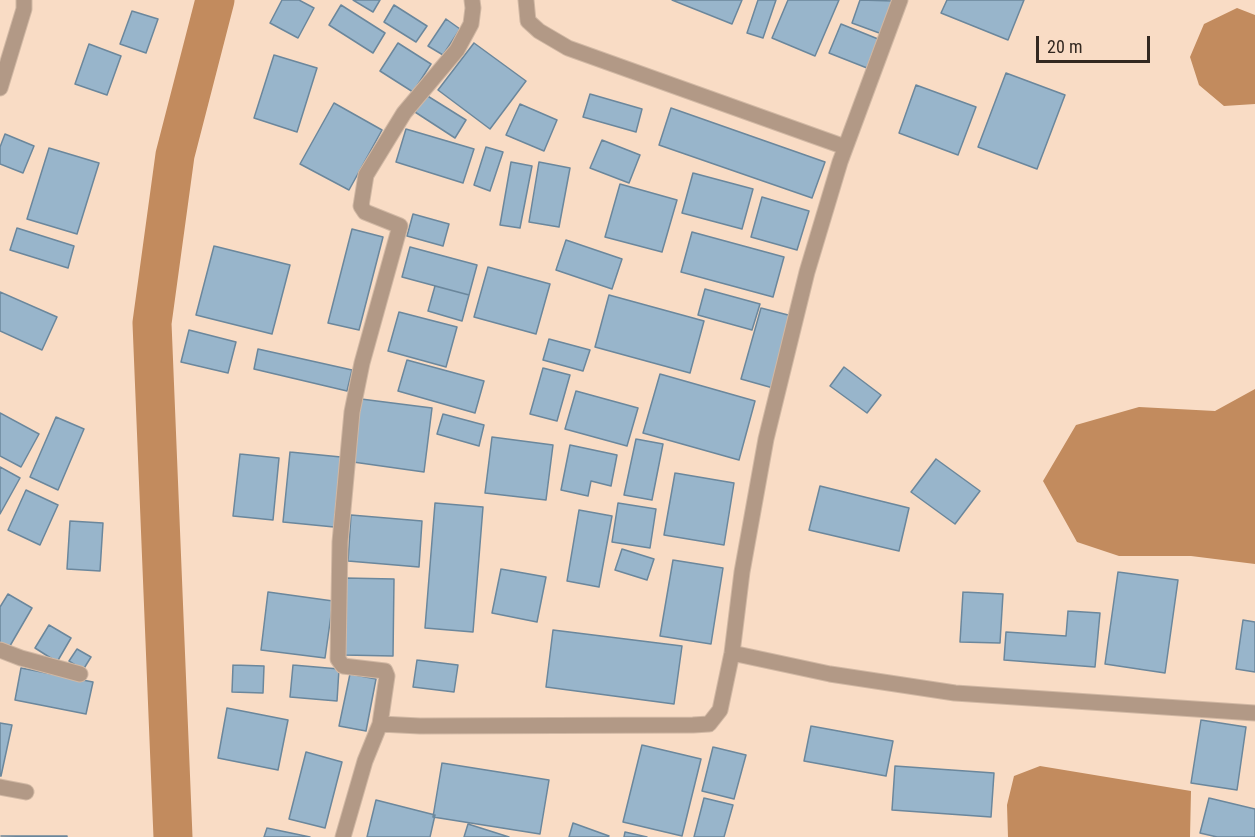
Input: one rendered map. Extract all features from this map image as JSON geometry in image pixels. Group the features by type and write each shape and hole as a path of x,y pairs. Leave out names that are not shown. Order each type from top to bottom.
{"street":[{"path":"0,88 24,9 24,0"},
{"path":"343,837 364,761 380,724 387,676 385,671 343,666 338,659 340,542 352,412 362,363 400,226 365,213 361,206 366,175 404,113 457,50 471,24 472,0"},
{"path":"526,0 528,21 539,31 568,48 846,147"},
{"path":"380,724 693,725 709,724 720,710 732,653 742,572 766,439 807,272 846,147 900,0"},
{"path":"0,650 80,674"},
{"path":"732,653 830,674 955,693 1255,713"},
{"path":"0,787 26,792"}],"shaded area":[{"path":"1237,8 1255,15 1255,104 1224,106 1199,85 1190,57 1204,24"},
{"path":"1255,389 1255,564 1191,556 1119,556 1077,542 1043,481 1076,425 1139,407 1215,411"},
{"path":"1040,766 1191,791 1190,837 1008,837 1007,805 1014,776"}],"building":[{"path":"282,0 299,0 314,8 298,38 270,23"},
{"path":"353,0 380,0 373,12"},
{"path":"672,0 742,0 732,24"},
{"path":"758,0 776,0 763,38 747,33"},
{"path":"788,0 839,0 815,56 772,38"},
{"path":"860,0 894,1 882,34 852,23"},
{"path":"947,0 1024,0 1008,40 941,13"},
{"path":"341,5 385,33 373,53 329,25"},
{"path":"394,5 427,26 416,42 384,22"},
{"path":"132,11 158,19 146,53 120,44"},
{"path":"446,19 460,29 443,55 428,46"},
{"path":"841,24 878,39 867,68 829,53"},
{"path":"398,43 431,64 413,92 380,71"},
{"path":"474,43 526,81 490,129 438,90"},
{"path":"89,44 121,56 107,95 75,84"},
{"path":"274,55 317,68 297,132 254,118"},
{"path":"1006,73 1065,95 1037,169 978,147"},
{"path":"916,85 976,107 958,155 899,133"},
{"path":"590,94 642,109 636,132 583,117"},
{"path":"426,95 466,120 455,138 415,112"},
{"path":"334,103 382,130 349,190 300,164"},
{"path":"520,104 557,120 544,151 506,135"},
{"path":"671,108 825,162 812,198 659,145"},
{"path":"406,129 474,149 463,183 396,162"},
{"path":"5,134 34,146 23,173 0,164 0,147"},
{"path":"602,140 640,155 629,183 590,168"},
{"path":"486,147 503,152 490,191 474,185"},
{"path":"49,148 99,163 77,234 27,219"},
{"path":"511,162 532,166 520,228 500,225"},
{"path":"539,162 570,168 559,227 529,222"},
{"path":"693,173 753,189 742,229 682,213"},
{"path":"620,184 677,200 662,252 605,237"},
{"path":"762,197 809,211 797,250 751,237"},
{"path":"413,214 449,224 443,246 407,236"},
{"path":"17,228 74,246 68,268 10,250"},
{"path":"352,229 383,237 359,330 328,323"},
{"path":"692,232 784,257 773,297 681,272"},
{"path":"566,240 622,259 612,289 556,270"},
{"path":"214,246 290,265 272,334 196,315"},
{"path":"410,247 477,265 469,295 402,277"},
{"path":"488,267 550,284 536,334 474,317"},
{"path":"435,286 469,295 462,321 428,311"},
{"path":"705,289 760,304 752,330 698,315"},
{"path":"0,292 57,317 42,350 0,331"},
{"path":"609,295 704,321 690,373 595,347"},
{"path":"761,308 792,316 773,388 741,379"},
{"path":"399,312 457,327 446,367 388,351"},
{"path":"189,330 236,342 228,373 181,362"},
{"path":"549,339 590,350 583,371 543,360"},
{"path":"258,349 352,370 347,391 254,369"},
{"path":"407,360 484,381 475,413 398,391"},
{"path":"844,367 881,395 867,413 830,386"},
{"path":"543,368 570,375 557,421 530,414"},
{"path":"660,374 755,401 739,460 643,433"},
{"path":"576,391 638,408 627,446 565,429"},
{"path":"361,399 432,408 424,472 353,462"},
{"path":"0,413 39,434 21,467 0,456"},
{"path":"443,414 484,425 479,446 437,434"},
{"path":"56,417 84,429 58,490 30,477"},
{"path":"492,437 553,445 546,500 485,493"},
{"path":"636,439 663,444 652,500 624,495"},
{"path":"570,445 617,455 611,486 591,481 588,496 561,490"},
{"path":"290,452 341,457 334,527 283,522"},
{"path":"240,454 279,458 273,520 233,516"},
{"path":"936,459 980,491 955,524 911,492"},
{"path":"0,467 20,478 0,514"},
{"path":"675,473 734,483 724,545 664,535"},
{"path":"820,486 909,508 899,551 809,530"},
{"path":"26,490 58,505 40,545 8,530"},
{"path":"435,503 483,507 473,632 425,628"},
{"path":"618,503 656,509 650,548 612,542"},
{"path":"579,510 612,516 599,587 567,581"},
{"path":"351,515 422,521 419,567 348,561"},
{"path":"70,521 103,523 100,571 67,569"},
{"path":"622,549 654,559 647,580 615,570"},
{"path":"673,560 723,568 711,644 660,636"},
{"path":"501,569 546,577 537,622 492,613"},
{"path":"1118,572 1178,580 1165,673 1105,664"},
{"path":"345,578 394,579 393,656 344,655"},
{"path":"268,592 333,601 325,658 261,650"},
{"path":"963,592 1003,594 1000,643 960,642"},
{"path":"8,594 32,608 7,651 0,647 0,607"},
{"path":"1068,611 1100,613 1095,667 1004,660 1006,632 1066,636"},
{"path":"1243,620 1255,622 1255,672 1236,669"},
{"path":"49,625 71,638 57,662 35,648"},
{"path":"553,630 682,646 674,704 546,687"},
{"path":"77,649 91,657 83,670 69,661"},
{"path":"417,660 458,665 454,692 413,687"},
{"path":"233,665 264,666 263,693 232,692"},
{"path":"293,665 339,669 337,701 290,697"},
{"path":"21,668 93,682 86,714 15,700"},
{"path":"350,674 376,679 366,731 339,726"},
{"path":"227,708 288,720 278,770 218,758"},
{"path":"1201,720 1246,727 1237,790 1191,783"},
{"path":"0,723 12,725 1,776 0,776"},
{"path":"811,726 893,741 886,776 804,761"},
{"path":"642,745 701,759 682,836 623,822"},
{"path":"713,747 746,755 734,799 702,791"},
{"path":"306,752 342,762 325,828 289,819"},
{"path":"442,763 549,780 540,834 433,817"},
{"path":"895,766 994,773 991,817 892,810"},
{"path":"704,798 733,805 724,837 694,837"},
{"path":"1209,798 1255,809 1255,837 1217,837 1200,833"},
{"path":"376,800 435,815 430,837 367,837"},
{"path":"573,823 609,836 569,837"},
{"path":"468,824 509,837 464,837"},
{"path":"267,828 310,837 264,837"},
{"path":"625,832 647,837 624,837"},
{"path":"1,836 67,836 67,837"}],"waterway":[{"path":"173,837 152,323 175,155 215,0"}]}
